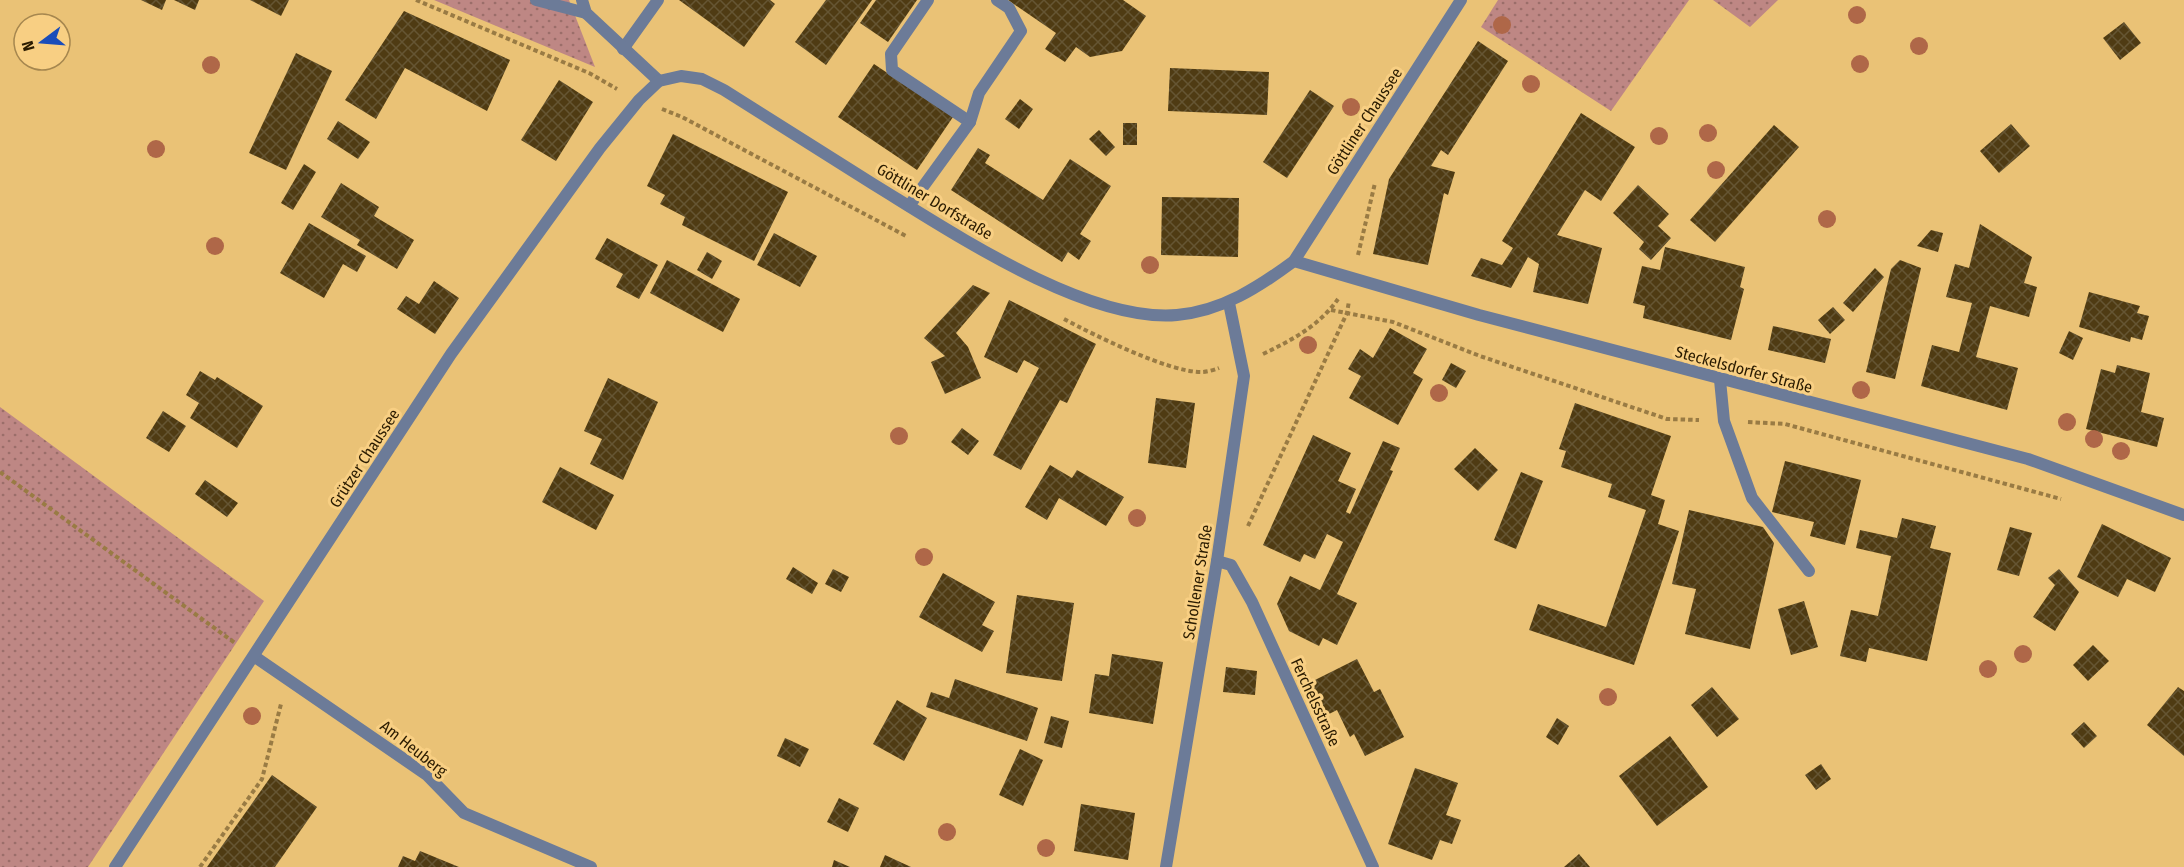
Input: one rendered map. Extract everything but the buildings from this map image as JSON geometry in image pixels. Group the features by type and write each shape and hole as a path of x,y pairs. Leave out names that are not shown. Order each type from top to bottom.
{"street":[{"path":"536,0 586,13"},
{"path":"582,0 586,13 659,81"},
{"path":"623,49 658,0"},
{"path":"928,0 891,54 892,70 970,122"},
{"path":"909,206 970,122 979,93 1022,31 1008,8 997,0"},
{"name":"Göttliner Chaussee","path":"1294,261 1461,0"},
{"name":"Göttliner Dorfstraße","path":"659,81 681,76 702,79 1013,267 1096,303 1134,313 1177,315 1229,303 1265,283 1294,261"},
{"name":"Grützer Chaussee","path":"115,867 452,354 600,148 639,100 659,81"},
{"name":"Steckelsdorfer Straße","path":"1294,261 1720,380 2028,459 2184,515"},
{"name":"Schollener Straße","path":"1166,867 1217,561 1244,376 1229,303"},
{"path":"1720,380 1724,421 1752,498 1809,571"},
{"path":"1217,561 1231,565"},
{"name":"Ferchelsstraße","path":"1231,565 1252,602 1373,867"},
{"name":"Am Heuberg","path":"255,657 427,775 464,813 591,867"}],"path":[{"path":"416,0 589,73 639,100 682,117 914,240"},
{"path":"1231,565 1347,313 1376,180"},
{"path":"1057,316 1096,336 1164,364 1201,372 1243,363 1295,340 1330,310 1353,278"},
{"path":"1330,310 1392,322 1480,356 1667,419 1785,424 2064,500"},
{"path":"0,472 255,657"},
{"path":"200,867 262,779 287,678"}],"shaded area":[{"path":"434,0 569,0 595,67"},
{"path":"1498,0 1689,0 1611,111 1481,27"},
{"path":"1713,0 1778,0 1750,27"},
{"path":"0,407 264,601 88,867 0,867"}]}
